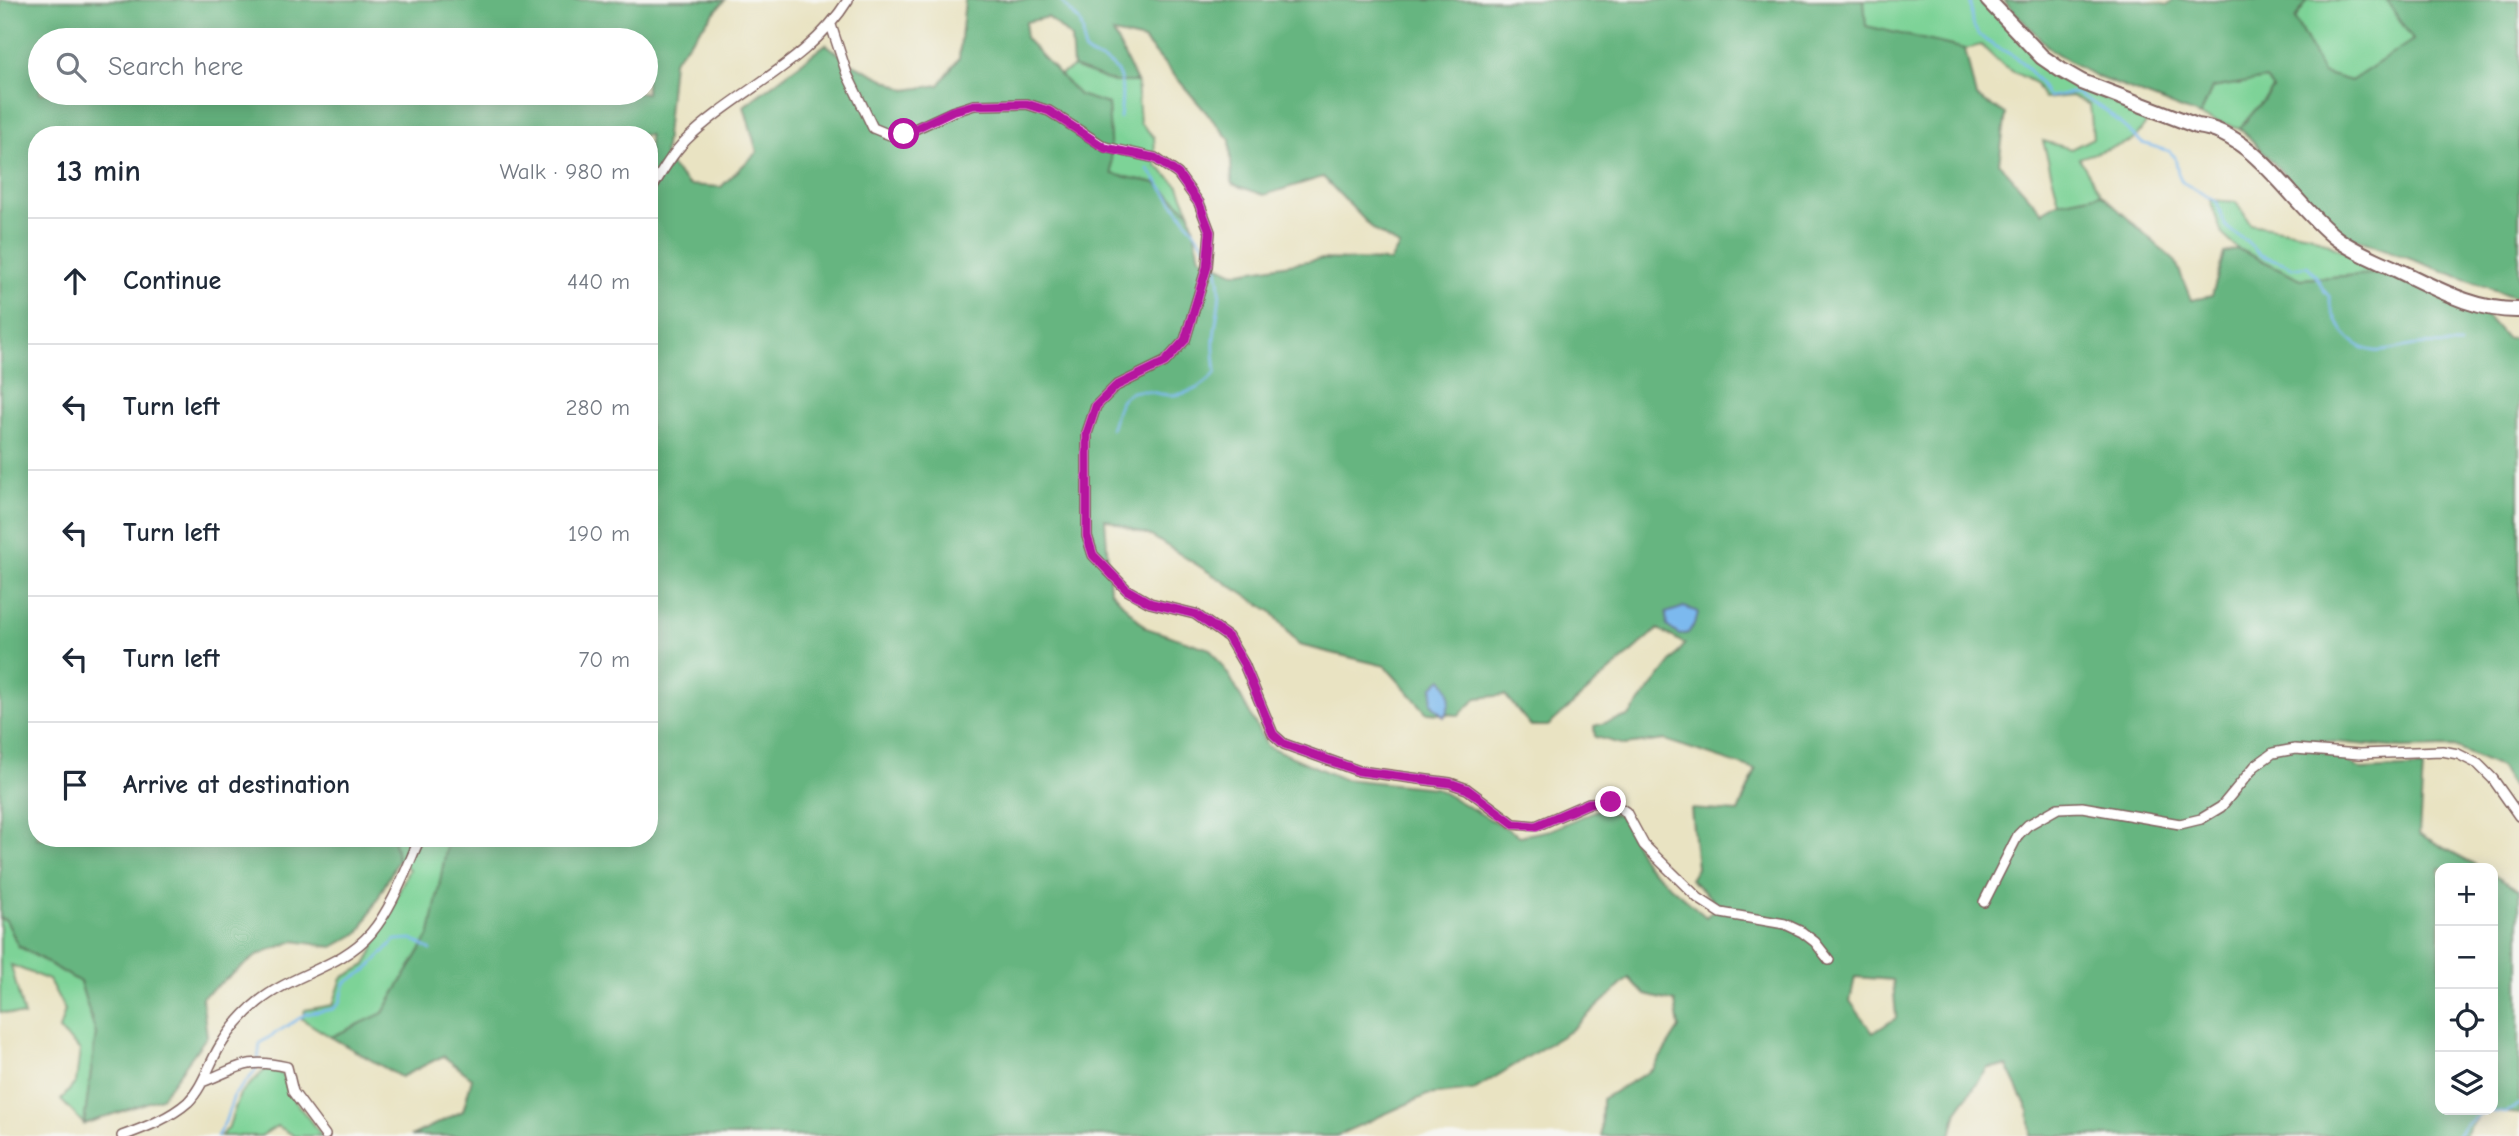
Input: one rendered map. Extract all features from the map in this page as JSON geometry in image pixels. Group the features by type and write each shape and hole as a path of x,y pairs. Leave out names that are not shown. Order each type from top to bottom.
{"main road":[{"path":"1988,0 2042,57 2082,82 2197,126 2225,133 2255,156 2306,211 2337,239 2357,251 2468,303 2495,310 2519,310"}],"street":[{"path":"658,178 685,141 714,116 799,54 831,25 848,0"},
{"path":"831,25 847,74 873,128 890,135 904,134 952,111 974,105 1027,104 1049,111 1105,148 1155,158 1178,174 1199,203 1210,232 1207,267 1185,340 1165,362 1116,386 1096,406 1087,433 1087,536 1093,555 1127,590 1150,603 1195,614 1228,637 1244,664 1273,734 1284,744 1359,771 1450,783 1467,789 1514,824 1536,826 1589,803 1611,802 1626,812 1644,845 1698,898 1720,913 1785,924 1815,943 1829,960"},
{"path":"1984,902 2018,835 2028,825 2058,808 2082,807 2180,824 2201,819 2221,807 2255,766 2273,753 2295,749 2359,754 2442,751 2458,754 2478,764 2493,779 2519,817"},
{"path":"122,1136 171,1114 189,1101 230,1031 256,1004 285,984 359,945 373,931 416,847"},
{"path":"202,1082 253,1062 287,1067 293,1092 325,1135"}],"green space":[{"path":"0,0 725,0 673,61 664,159 689,185 721,187 757,152 744,106 826,44 849,62 906,90 939,85 959,58 965,0 1864,0 1866,26 1965,49 1976,97 2006,114 1999,163 2042,212 2059,202 2101,194 2176,262 2191,300 2212,296 2224,253 2238,249 2301,279 2387,273 2488,317 2506,338 2519,337 2519,796 2499,767 2454,747 2402,748 2312,740 2362,770 2423,767 2419,834 2472,863 2435,863 2435,1115 2478,1115 2465,1136 2029,1136 2029,1111 2007,1066 1988,1068 1957,1111 1951,1136 1601,1136 1602,1099 1653,1069 1679,1028 1675,1002 1645,995 1629,978 1570,1031 1474,1090 1427,1095 1336,1136 411,1136 463,1111 472,1078 443,1056 401,1077 331,1037 383,1013 430,934 447,847 658,847 658,126 28,126 28,847 395,847 398,860 360,932 333,947 294,941 258,955 202,997 207,1036 161,1098 84,1124 96,1034 80,982 18,945 6,920 0,918","holes":["1048,17 1071,38 1073,67 1114,82 1137,82 1113,33 1144,40 1230,140 1232,184 1264,195 1323,177 1374,230 1399,246 1390,261 1320,259 1234,273 1200,257 1190,213 1156,183 1112,174 1108,104 1079,95 1025,38 1026,22","1105,519 1151,536 1272,612 1299,645 1385,666 1427,713 1459,715 1477,698 1505,695 1531,726 1548,726 1658,629 1685,644 1629,716 1594,726 1595,737 1625,745 1665,740 1756,770 1738,812 1691,809 1697,868 1690,879 1719,905 1706,917 1646,865 1620,815 1597,810 1550,830 1520,836 1435,788 1343,779 1267,746 1230,677 1210,649 1146,628 1110,590","1855,977 1893,980 1896,1018 1873,1033 1850,1001"]},
{"path":"1864,0 1984,0 2046,69 2072,86 2151,117 2133,141 2079,158 2101,194 2059,202 2043,141 2071,149 2093,138 2090,105 2071,96 2044,99 2035,83 2004,67 1981,45 1965,49 1865,26"},
{"path":"2003,0 2142,0 2167,5 2173,0 2308,0 2295,19 2323,73 2351,81 2413,40 2386,0 2519,0 2519,299 2340,233 2240,128 2273,89 2266,79 2212,88 2200,116 2092,75 2051,50"},
{"path":"2308,0 2386,0 2413,40 2351,81 2323,73 2295,19"},
{"path":"1073,67 1114,82 1137,82 1140,123 1154,137 1156,165 1179,186 1190,213 1156,183 1112,175 1108,104 1079,96 1060,75"},
{"path":"2266,79 2273,89 2240,128 2200,116 2212,88"},
{"path":"2210,200 2237,202 2250,224 2309,234 2387,273 2301,279 2238,249 2222,234"},
{"path":"395,847 447,847 430,934 382,1014 331,1037 302,1019 305,1010 333,1005 342,978 366,965 409,869 398,860"},
{"path":"2498,878 2519,890 2519,1114 2498,1112"},
{"path":"0,918 6,919 18,946 80,982 96,1034 84,1124 61,1100 76,1082 80,1050 59,1030 65,1010 49,980 11,965 24,1016 0,1012"},
{"path":"267,1068 282,1074 291,1096 322,1136 295,1136 277,1126 261,1136 220,1136 228,1129 240,1094"}],"water":[{"path":"1684,607 1698,612 1688,633 1679,635 1667,626 1666,613"},
{"path":"1442,679 1450,697 1444,717 1431,703 1433,687"}],"waterway":[{"path":"1060,0 1080,22 1084,50 1111,65 1120,78 1120,118"},
{"path":"1971,0 1972,21 1979,34 2020,61 2039,82 2048,97 2078,94 2105,110 2142,143 2169,151 2175,157 2182,182 2217,202 2223,221 2232,232 2261,255 2292,268 2307,266 2329,296 2333,314 2342,331 2356,344 2374,351 2417,345 2460,345"},
{"path":"1148,169 1206,247"},
{"path":"1111,429 1120,402 1128,394 1134,391 1180,394 1203,384 1216,372 1214,342 1220,286 1211,256"},
{"path":"258,1060 260,1043 306,1014 333,1009 340,1003 345,983 367,970 395,940 412,939 431,950"},
{"path":"217,1136 234,1095 257,1066"},
{"path":"2458,1136 2464,1126 2484,1111 2506,1113 2519,1104"}],"route":[{"path":"904,134 952,111 974,105 1027,104 1049,111 1105,148 1155,158 1178,174 1199,203 1210,232 1207,267 1185,340 1165,362 1116,386 1096,406 1087,433 1087,536 1093,555 1127,590 1150,603 1195,614 1228,637 1244,664 1273,734 1284,744 1359,771 1450,783 1467,789 1514,824 1536,826 1589,803 1611,802"}]}
